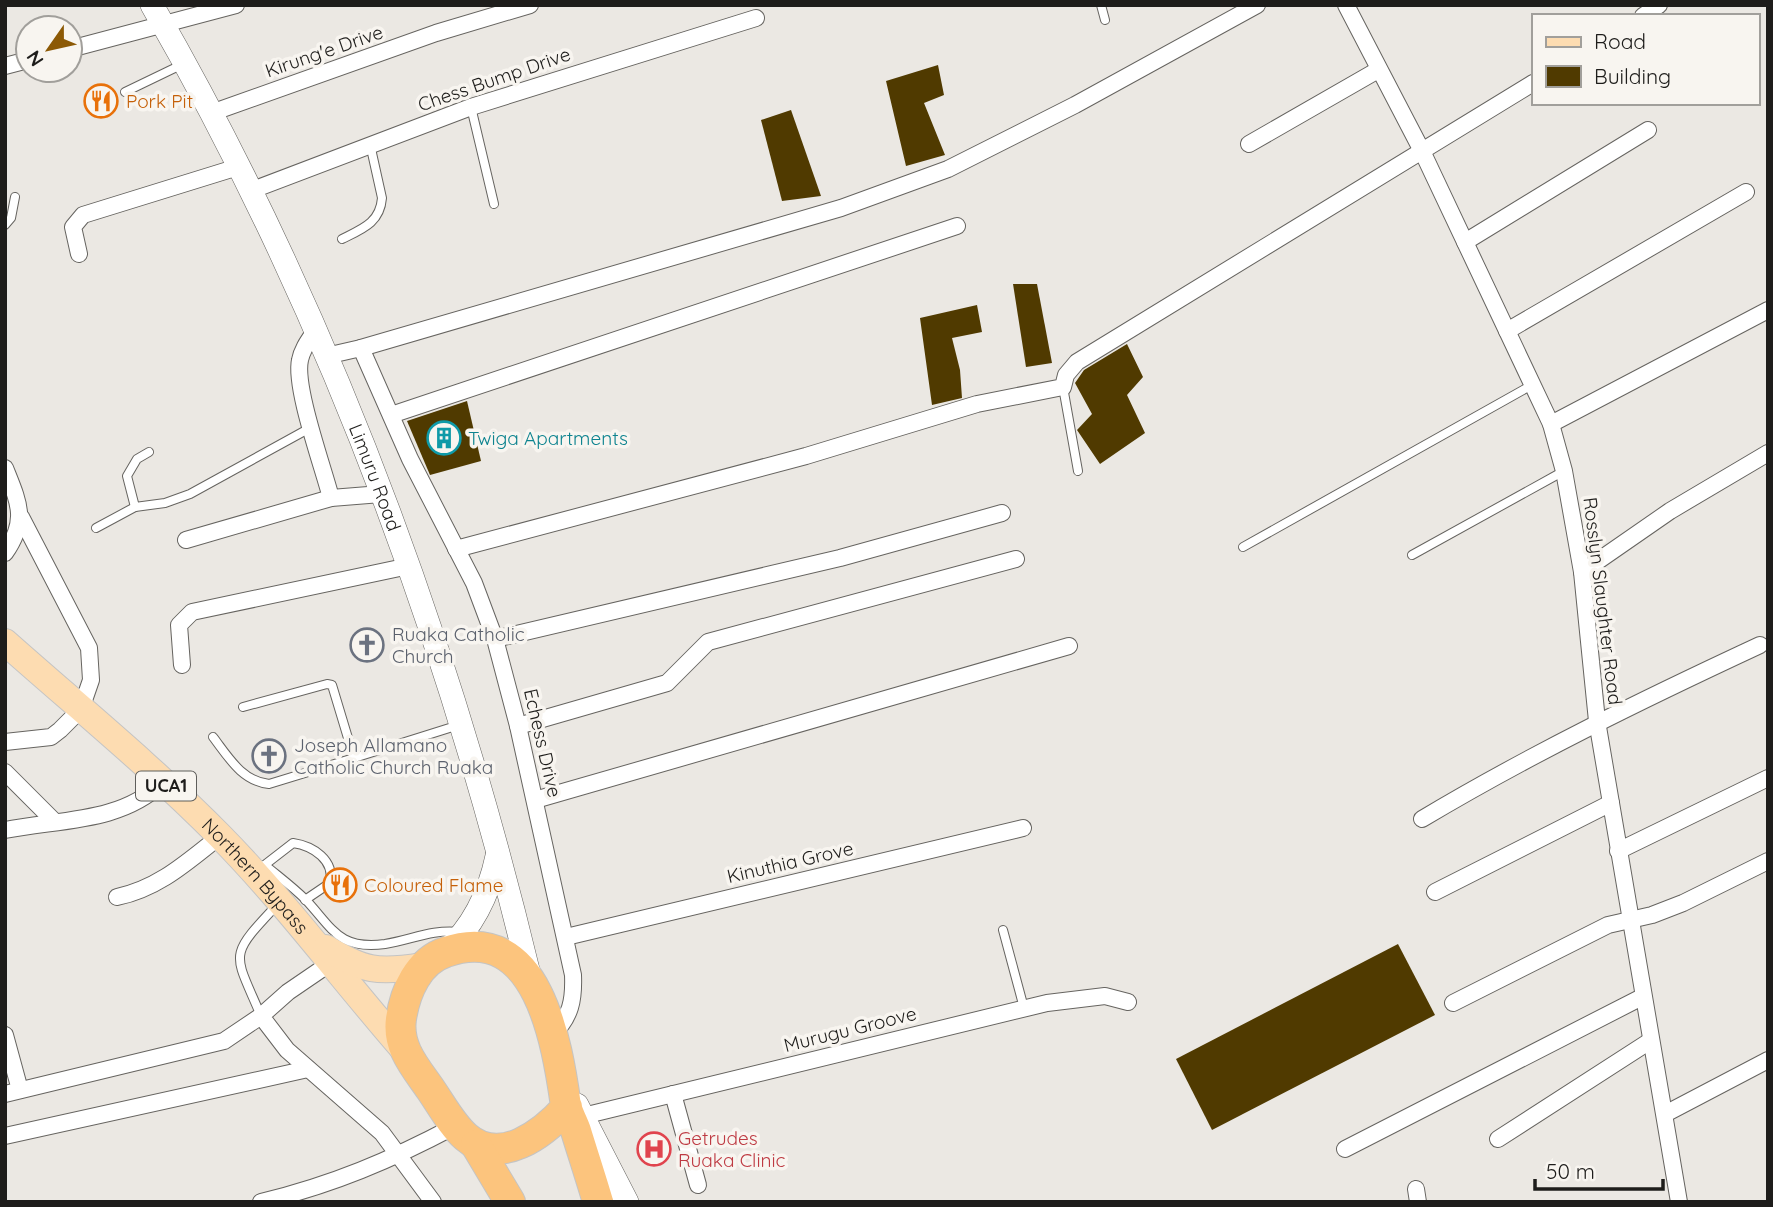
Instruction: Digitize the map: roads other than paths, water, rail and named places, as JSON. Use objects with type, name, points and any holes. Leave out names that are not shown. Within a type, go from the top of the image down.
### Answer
[{"type":"highway","name":"Northern Bypass","points":[[444,950],[474,946],[494,950],[512,960],[530,978],[552,1035],[571,1103]]},
{"type":"highway","points":[[404,1050],[401,1019],[409,992],[444,950]]},
{"type":"highway","name":"Northern Bypass","points":[[404,1050],[466,1135],[510,1202]]},
{"type":"highway","points":[[466,1135],[505,1148],[522,1143],[542,1132],[571,1103],[598,1202]]},
{"type":"main road","name":"Limuru Road","points":[[158,14],[250,191],[315,331],[409,566],[462,724],[497,855],[506,879],[530,978]]},
{"type":"main road","name":"Northern Bypass","points":[[5,642],[277,886],[404,1050]]},
{"type":"main road","points":[[444,950],[491,886],[497,855]]},
{"type":"main road","name":"Northern Bypass","points":[[317,938],[353,965],[369,970],[382,971],[444,950]]},
{"type":"main road","points":[[571,1103],[627,1202]]},
{"type":"street","points":[[84,43],[158,14],[236,5]]},
{"type":"street","name":"Kirung'e Drive","points":[[211,113],[436,33],[530,5]]},
{"type":"street","points":[[326,356],[841,208],[948,169],[1075,105],[1257,5]]},
{"type":"street","name":"Rosslyn Slaughter Road","points":[[1346,5],[1422,151],[1551,424],[1564,471],[1582,572],[1597,721],[1679,1202]]},
{"type":"street","name":"Chess Bump Drive","points":[[250,191],[471,107],[756,18]]},
{"type":"street","points":[[1249,144],[1378,69]]},
{"type":"street","points":[[456,549],[806,456],[977,404],[1063,387],[1066,375],[1077,362],[1532,84]]},
{"type":"street","points":[[1465,242],[1648,130]]},
{"type":"street","points":[[79,254],[73,227],[75,220],[83,215],[238,167]]},
{"type":"street","points":[[1507,331],[1746,192]]},
{"type":"street","points":[[391,415],[957,226]]},
{"type":"street","points":[[1551,424],[1768,310]]},
{"type":"street","points":[[315,331],[300,358],[300,392],[331,498]]},
{"type":"street","name":"Echess Drive","points":[[361,348],[410,459],[456,549],[495,639],[518,726],[566,937],[574,995],[570,1012],[552,1035]]},
{"type":"street","points":[[1582,572],[1670,511],[1768,453]]},
{"type":"street","points":[[5,468],[21,517],[89,648],[91,680],[81,709],[51,737],[5,742]]},
{"type":"street","points":[[186,540],[331,498],[381,494]]},
{"type":"street","points":[[495,639],[840,558],[1002,513]]},
{"type":"street","points":[[5,554],[16,538],[21,517]]},
{"type":"street","points":[[518,726],[667,683],[708,642],[1016,558]]},
{"type":"street","points":[[182,665],[179,625],[192,612],[409,566]]},
{"type":"street","points":[[1422,819],[1519,761],[1597,721],[1760,645]]},
{"type":"street","points":[[535,800],[1069,646]]},
{"type":"street","points":[[5,772],[54,821]]},
{"type":"street","points":[[1618,851],[1768,778]]},
{"type":"street","points":[[5,830],[54,821],[105,816],[144,799],[162,782]]},
{"type":"street","points":[[1435,892],[1611,803]]},
{"type":"street","name":"Kinuthia Grove","points":[[566,937],[1023,828]]},
{"type":"street","points":[[117,897],[147,888],[172,874],[220,836]]},
{"type":"street","points":[[1452,1003],[1608,925],[1683,903],[1768,861]]},
{"type":"street","points":[[5,1035],[13,1092],[224,1041],[261,1016],[288,992],[317,938]]},
{"type":"street","name":"Murugu Groove","points":[[571,1103],[673,1094],[1024,1008],[1096,996],[1128,1002]]},
{"type":"street","points":[[1345,1149],[1642,997]]},
{"type":"street","points":[[261,1016],[287,1050],[359,1111],[401,1155],[433,1202]]},
{"type":"street","points":[[1498,1139],[1650,1041]]},
{"type":"street","points":[[1665,1114],[1768,1060]]},
{"type":"street","points":[[5,1136],[308,1069]]},
{"type":"street","points":[[673,1094],[698,1185]]},
{"type":"street","points":[[261,1202],[318,1189],[401,1155],[466,1135]]},
{"type":"lane","points":[[1101,5],[1105,20]]},
{"type":"lane","points":[[125,92],[184,63]]},
{"type":"lane","points":[[471,107],[494,204]]},
{"type":"lane","points":[[342,239],[371,224],[382,208],[370,144]]},
{"type":"lane","points":[[5,225],[11,218],[15,197]]},
{"type":"lane","points":[[1243,547],[1532,385]]},
{"type":"lane","points":[[1063,387],[1078,471]]},
{"type":"lane","points":[[96,528],[135,507],[165,503],[190,494],[312,426]]},
{"type":"lane","points":[[135,507],[127,476],[137,458],[149,452]]},
{"type":"lane","points":[[1412,555],[1564,471]]},
{"type":"lane","points":[[243,707],[327,684],[332,685],[354,758]]},
{"type":"lane","points":[[213,737],[243,775],[255,783],[269,785],[462,724]]},
{"type":"lane","points":[[261,1016],[239,964],[242,942],[277,886],[293,843],[320,853],[330,867],[330,883],[277,886]]},
{"type":"lane","points":[[317,938],[339,938],[368,946],[442,930],[444,950]]},
{"type":"lane","points":[[1003,930],[1024,1008]]},
{"type":"place","name":"Pork Pit","points":[[101,101]]},
{"type":"place","name":"Twiga Apartments","points":[[444,438]]},
{"type":"place","name":"Ruaka Catholic Church","points":[[367,645]]},
{"type":"place","name":"Joseph Allamano Catholic Church Ruaka","points":[[269,756]]},
{"type":"place","name":"Coloured Flame","points":[[340,885]]},
{"type":"place","name":"Getrudes Ruaka Clinic","points":[[654,1149]]}]
